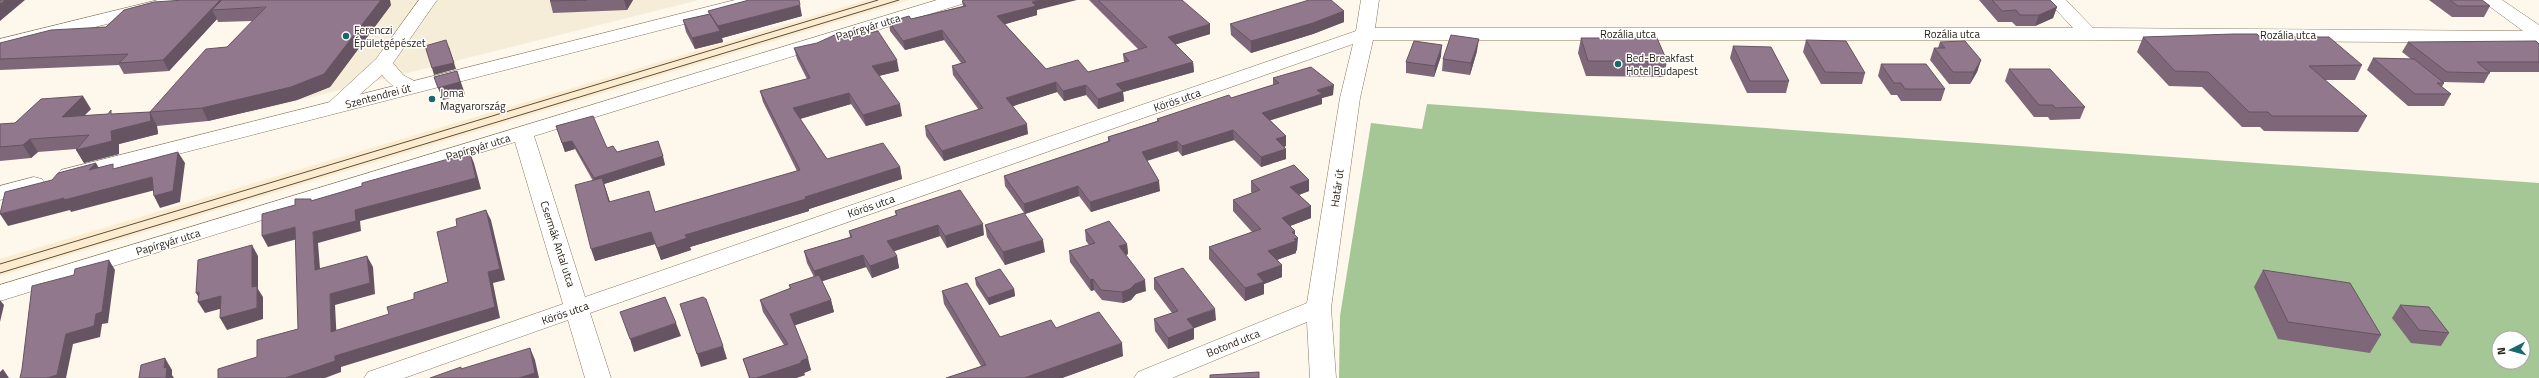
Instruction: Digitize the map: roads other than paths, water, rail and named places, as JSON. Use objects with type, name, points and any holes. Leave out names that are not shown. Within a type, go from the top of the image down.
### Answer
[{"type":"street","points":[[0,44],[180,0]]},
{"type":"street","points":[[334,107],[356,90],[383,63],[428,0]]},
{"type":"street","name":"Szentendrei út","points":[[0,193],[756,0]]},
{"type":"street","name":"Papírgyár utca","points":[[0,293],[523,134],[956,0]]},
{"type":"street","name":"Határ út","points":[[1323,378],[1319,308],[1350,98],[1365,34],[1370,0]]},
{"type":"street","points":[[2056,0],[2088,34]]},
{"type":"street","points":[[2490,0],[2539,35]]},
{"type":"street","name":"Rozália utca","points":[[1365,34],[2539,35]]},
{"type":"street","name":"Körös utca","points":[[377,378],[1365,34]]},
{"type":"street","points":[[383,63],[396,79],[411,87]]},
{"type":"street","name":"Csermák Antal utca","points":[[523,134],[598,378]]},
{"type":"street","name":"Botond utca","points":[[1147,378],[1319,308]]},
{"type":"tram line","points":[[0,264],[878,0]]},
{"type":"tram line","points":[[0,273],[899,0]]},
{"type":"place","name":"Ferenczi Épületgépészet","points":[[346,36]]},
{"type":"place","name":"Bed-Breakfast Hotel Budapest","points":[[1618,64]]},
{"type":"place","name":"Joma Magyarország","points":[[432,99]]}]
